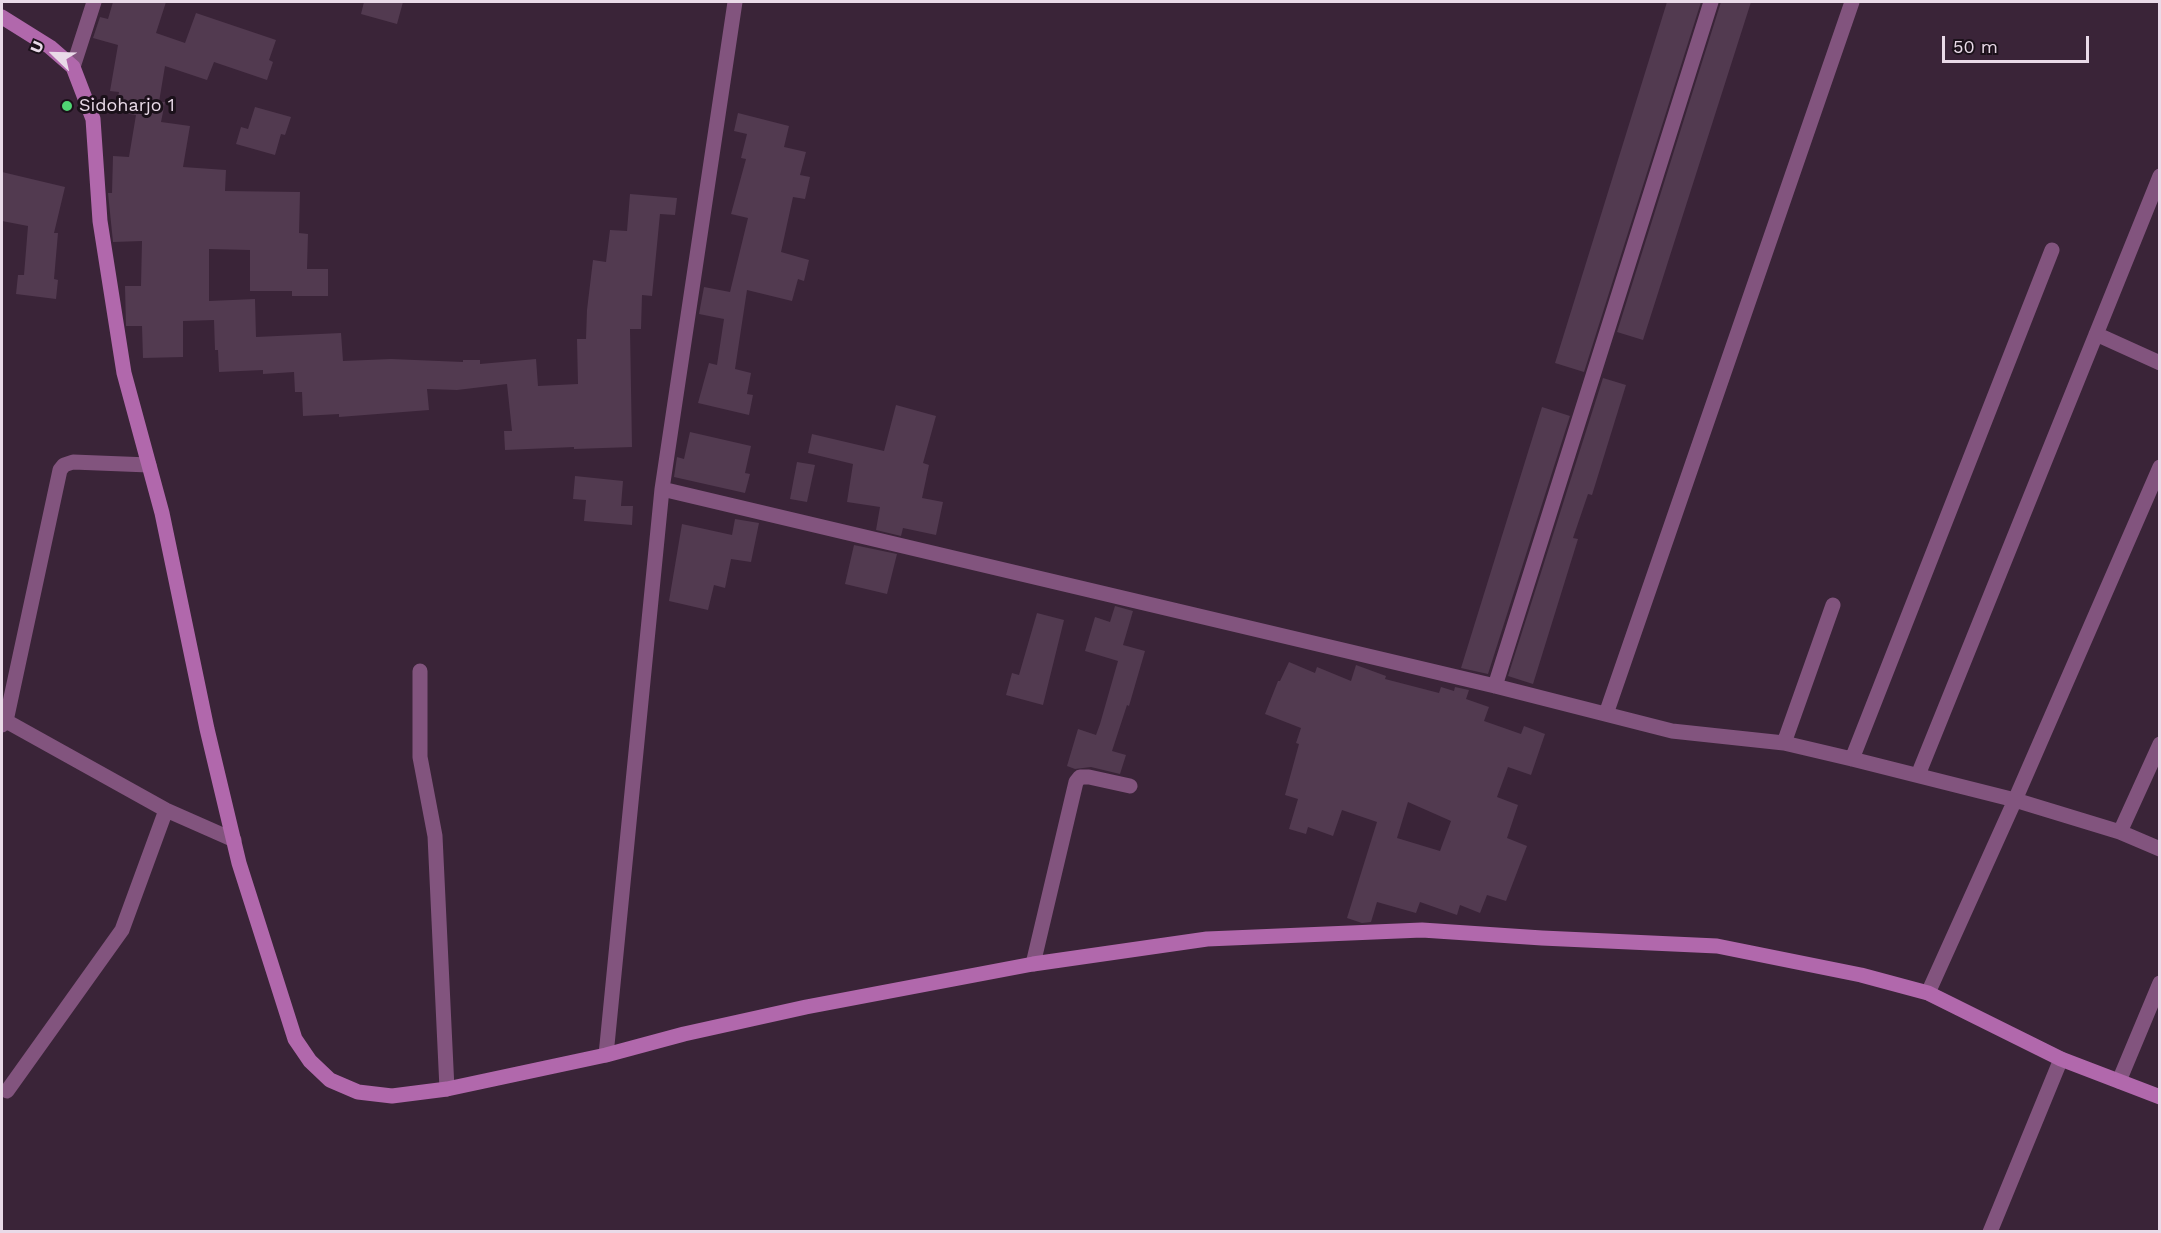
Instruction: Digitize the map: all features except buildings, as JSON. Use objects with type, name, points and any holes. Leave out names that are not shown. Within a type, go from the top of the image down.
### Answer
[{"type":"main road","points":[[2,17],[50,47],[73,67],[93,119],[100,221],[124,373],[162,513],[207,729],[239,863],[295,1039],[310,1061],[330,1080],[358,1092],[392,1096],[447,1089],[606,1055],[684,1034],[806,1007],[1033,964],[1207,939],[1422,930],[1717,946],[1861,975],[1928,993],[2061,1059],[2160,1097]]},
{"type":"street","points":[[73,67],[94,2]]},
{"type":"street","points":[[606,1055],[662,489],[735,2]]},
{"type":"street","points":[[1495,686],[1711,2]]},
{"type":"street","points":[[1606,714],[1852,2]]},
{"type":"street","points":[[1918,775],[2160,176]]},
{"type":"street","points":[[1852,759],[2052,250]]},
{"type":"street","points":[[2096,334],[2160,363]]},
{"type":"street","points":[[149,465],[73,462],[64,465],[60,470],[4,723],[166,810],[234,840]]},
{"type":"street","points":[[1928,993],[2160,467]]},
{"type":"street","points":[[662,489],[1495,686],[1672,731],[1784,743],[1852,759],[2015,800],[2120,832],[2160,849]]},
{"type":"street","points":[[1784,743],[1833,605]]},
{"type":"street","points":[[420,671],[420,757],[435,836],[447,1089]]},
{"type":"street","points":[[2120,832],[2160,744]]},
{"type":"street","points":[[1033,964],[1076,782],[1080,777],[1089,777],[1130,786]]},
{"type":"street","points":[[7,1091],[122,930],[166,810]]},
{"type":"street","points":[[2119,1081],[2160,983]]},
{"type":"street","points":[[1990,1232],[2061,1059]]},
{"type":"place","name":"Sidoharjo 1","points":[[67,106]]}]
